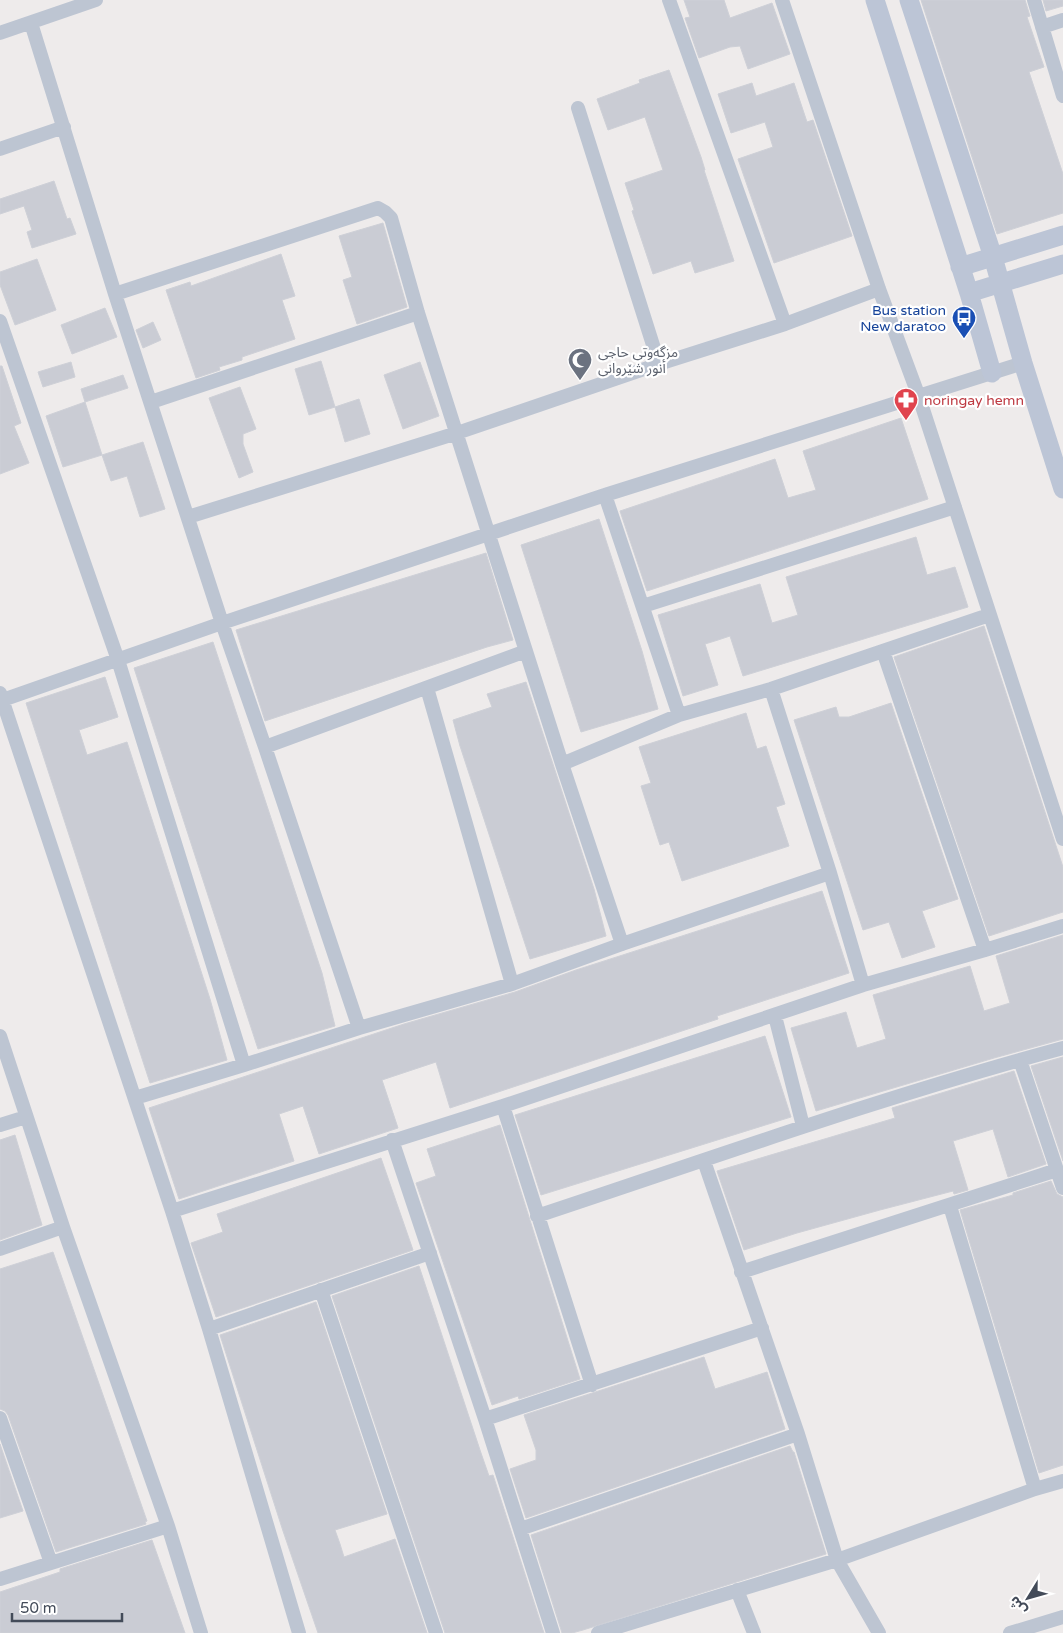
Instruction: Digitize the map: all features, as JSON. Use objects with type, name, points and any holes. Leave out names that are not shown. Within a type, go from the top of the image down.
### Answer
[{"type":"street","points":[[0,33],[96,0]]},
{"type":"street","points":[[669,0],[785,324]]},
{"type":"street","points":[[782,0],[879,289],[919,397],[1063,839]]},
{"type":"street","points":[[875,0],[969,294],[992,373]]},
{"type":"street","points":[[910,0],[993,257],[1023,363],[1063,489]]},
{"type":"street","points":[[1034,0],[1063,96]]},
{"type":"street","points":[[1042,27],[1063,20]]},
{"type":"street","points":[[31,23],[115,294],[222,623],[359,1028]]},
{"type":"street","points":[[578,108],[659,364]]},
{"type":"street","points":[[0,149],[64,127]]},
{"type":"street","points":[[115,294],[378,208],[386,212],[391,218],[418,313],[562,764],[622,944]]},
{"type":"street","points":[[960,267],[1063,235]]},
{"type":"street","points":[[969,294],[1063,264]]},
{"type":"street","points":[[188,518],[457,433],[659,364],[785,324],[879,289]]},
{"type":"street","points":[[151,402],[418,313]]},
{"type":"street","points":[[0,320],[118,660],[244,1065]]},
{"type":"street","points":[[299,1633],[172,1211],[1,698],[605,495],[1023,363]]},
{"type":"street","points":[[605,495],[679,715]]},
{"type":"street","points":[[643,606],[955,507]]},
{"type":"street","points":[[562,764],[679,715],[771,688],[989,614]]},
{"type":"street","points":[[265,747],[526,651]]},
{"type":"street","points":[[883,651],[985,950]]},
{"type":"street","points":[[427,688],[512,984]]},
{"type":"street","points":[[771,688],[830,873],[863,985]]},
{"type":"street","points":[[135,1098],[359,1028],[512,984],[622,944],[830,873]]},
{"type":"street","points":[[172,1211],[503,1106],[863,985],[1063,926]]},
{"type":"street","points":[[775,1016],[803,1126]]},
{"type":"street","points":[[0,1036],[63,1227],[168,1526],[201,1633]]},
{"type":"street","points":[[537,1216],[803,1126],[1063,1048]]},
{"type":"street","points":[[1020,1060],[1063,1188]]},
{"type":"street","points":[[503,1106],[592,1385]]},
{"type":"street","points":[[0,1125],[26,1117]]},
{"type":"street","points":[[392,1140],[554,1633]]},
{"type":"street","points":[[704,1161],[798,1434],[836,1560],[879,1633]]},
{"type":"street","points":[[741,1272],[1058,1170]]},
{"type":"street","points":[[950,1206],[1035,1489]]},
{"type":"street","points":[[0,1249],[63,1227]]},
{"type":"street","points":[[209,1330],[430,1253]]},
{"type":"street","points":[[322,1290],[436,1633]]},
{"type":"street","points":[[485,1419],[762,1328]]},
{"type":"street","points":[[0,1418],[51,1563]]},
{"type":"street","points":[[520,1529],[798,1434]]},
{"type":"street","points":[[598,1633],[836,1560],[1035,1489],[1063,1481]]},
{"type":"street","points":[[0,1579],[168,1526]]},
{"type":"street","points":[[737,1590],[754,1633]]},
{"type":"street","points":[[1010,1633],[1063,1617]]},
{"type":"building","points":[[684,0],[724,0],[730,18],[772,3],[790,54],[748,69],[740,46],[730,47],[699,58],[685,18],[690,17]]},
{"type":"building","points":[[921,0],[1025,0],[1030,16],[1027,17],[1044,67],[1029,72],[1063,174],[1063,213],[997,234]]},
{"type":"building","points":[[1043,0],[1063,0],[1063,6],[1046,11]]},
{"type":"building","points":[[669,70],[701,157],[734,261],[695,273],[691,261],[653,274],[632,211],[634,210],[625,183],[663,170],[645,117],[608,130],[597,99],[640,83],[639,80]]},
{"type":"building","points":[[752,83],[756,96],[794,83],[807,122],[813,120],[852,236],[774,263],[738,159],[773,147],[765,122],[731,133],[718,94]]},
{"type":"building","points":[[54,181],[67,219],[70,218],[76,234],[32,248],[27,232],[32,230],[24,206],[0,214],[0,199]]},
{"type":"building","points":[[383,223],[407,307],[357,324],[343,280],[352,277],[339,236]]},
{"type":"building","points":[[281,254],[295,296],[282,300],[295,339],[242,357],[242,360],[219,367],[220,370],[196,378],[166,290],[190,282],[191,286]]},
{"type":"building","points":[[37,259],[56,310],[15,325],[0,285],[0,272]]},
{"type":"building","points":[[105,308],[117,337],[72,354],[61,325]]},
{"type":"building","points":[[153,322],[161,340],[143,348],[136,330]]},
{"type":"building","points":[[321,361],[335,407],[309,415],[295,369]]},
{"type":"building","points":[[71,362],[75,377],[43,387],[38,372]]},
{"type":"building","points":[[420,362],[439,416],[403,429],[384,375]]},
{"type":"building","points":[[0,366],[2,366],[21,423],[14,426],[29,463],[0,474]]},
{"type":"building","points":[[123,375],[128,388],[85,402],[81,389]]},
{"type":"building","points":[[240,387],[256,429],[243,434],[243,444],[253,472],[239,478],[209,398]]},
{"type":"building","points":[[359,399],[370,434],[345,442],[335,407]]},
{"type":"building","points":[[85,402],[102,455],[63,467],[46,416]]},
{"type":"building","points":[[901,418],[928,499],[647,591],[620,511],[775,459],[788,498],[816,490],[803,451]]},
{"type":"building","points":[[143,442],[165,509],[140,517],[127,476],[111,481],[102,455]]},
{"type":"building","points":[[599,519],[642,651],[658,709],[581,732],[521,545]]},
{"type":"building","points":[[916,537],[927,575],[955,567],[968,607],[743,676],[730,636],[705,644],[718,685],[683,696],[658,615],[760,584],[772,623],[798,615],[786,577]]},
{"type":"building","points":[[486,553],[513,640],[265,721],[236,630]]},
{"type":"building","points":[[984,626],[1063,867],[1063,912],[989,936],[894,657]]},
{"type":"building","points":[[213,642],[322,973],[335,1026],[258,1049],[134,668]]},
{"type":"building","points":[[105,677],[118,717],[79,730],[87,755],[127,742],[210,999],[227,1060],[150,1083],[26,703]]},
{"type":"building","points":[[526,682],[594,889],[606,936],[530,959],[453,720],[492,707],[487,694]]},
{"type":"building","points":[[891,703],[958,899],[922,911],[935,947],[902,958],[889,922],[863,930],[794,720],[836,707],[839,717],[849,717]]},
{"type":"building","points":[[746,713],[757,749],[766,746],[785,804],[776,807],[789,846],[682,881],[669,842],[660,845],[641,786],[651,783],[639,747]]},
{"type":"building","points":[[822,891],[849,973],[717,1016],[718,1019],[450,1108],[436,1062],[382,1080],[398,1128],[319,1154],[303,1106],[279,1114],[294,1161],[179,1199],[149,1108],[404,1024],[515,992],[576,970]]},
{"type":"building","points":[[1063,935],[1063,1039],[816,1111],[791,1028],[846,1012],[857,1048],[886,1039],[873,995],[970,966],[984,1011],[1010,1003],[996,956]]},
{"type":"building","points":[[765,1036],[791,1117],[541,1195],[515,1115]]},
{"type":"building","points":[[1063,1057],[1063,1161],[1031,1066]]},
{"type":"building","points":[[1014,1071],[1046,1164],[1008,1177],[993,1129],[953,1141],[968,1190],[954,1194],[953,1191],[880,1210],[744,1250],[717,1171],[895,1118],[892,1108]]},
{"type":"building","points":[[500,1125],[580,1379],[519,1399],[518,1396],[492,1405],[416,1183],[436,1176],[427,1149]]},
{"type":"building","points":[[15,1135],[42,1225],[0,1240],[0,1140]]},
{"type":"building","points":[[381,1158],[413,1250],[216,1317],[191,1243],[223,1232],[217,1214]]},
{"type":"building","points":[[1051,1181],[1057,1194],[1063,1197],[1063,1465],[1039,1473],[960,1210],[1013,1195],[1013,1193]]},
{"type":"building","points":[[53,1252],[147,1521],[145,1522],[146,1524],[56,1552],[8,1415],[0,1409],[0,1269]]},
{"type":"building","points":[[419,1266],[489,1476],[493,1475],[544,1633],[445,1633],[332,1296]]},
{"type":"building","points":[[316,1302],[387,1514],[335,1530],[344,1557],[395,1539],[427,1633],[318,1633],[283,1531],[220,1335]]},
{"type":"building","points":[[704,1357],[715,1389],[767,1372],[785,1429],[526,1518],[510,1469],[536,1460],[536,1450],[524,1415]]},
{"type":"building","points":[[0,1444],[23,1511],[0,1518]]},
{"type":"building","points":[[790,1446],[794,1452],[826,1554],[583,1630],[562,1633],[531,1535]]},
{"type":"building","points":[[152,1540],[185,1633],[0,1633],[0,1592],[60,1572],[60,1569]]},
{"type":"place","name":"Bus station New daratoo","points":[[964,339]]},
{"type":"place","name":"مزگەوتی حاجی أنور شێروانی","points":[[580,381]]},
{"type":"place","name":"noringay hemn","points":[[906,421]]}]
